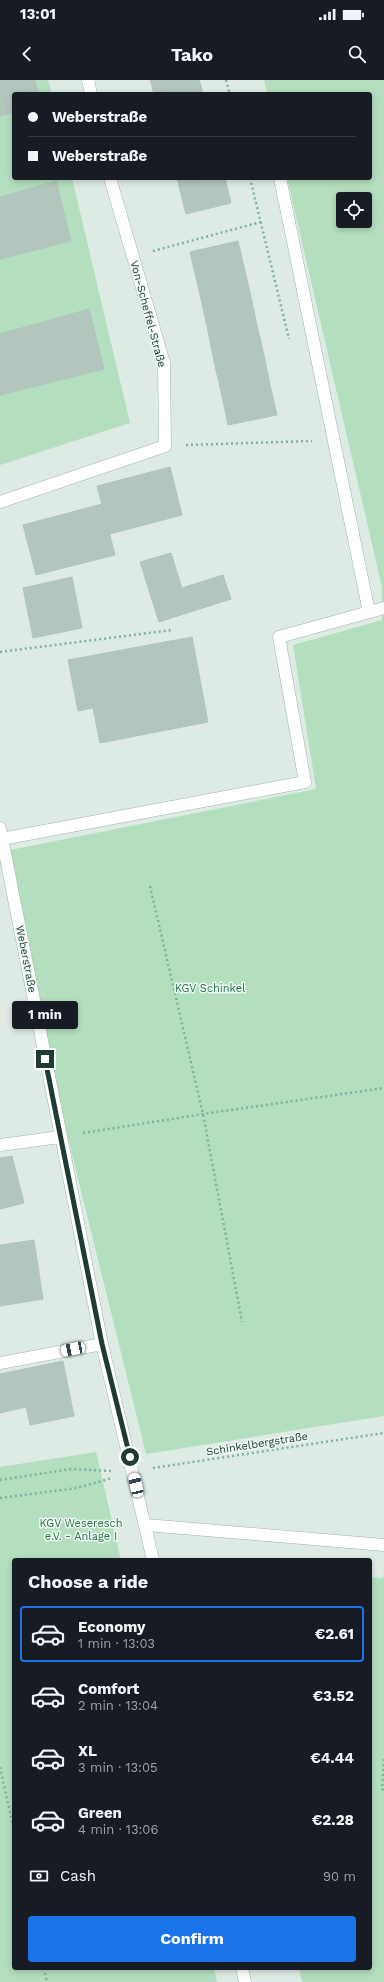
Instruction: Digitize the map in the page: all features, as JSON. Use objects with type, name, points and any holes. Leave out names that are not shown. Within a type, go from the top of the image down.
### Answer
[{"type":"street","points":[[88,80],[91,92]]},
{"type":"street","name":"Von-Scheffel-Straße","points":[[111,180],[164,363],[165,446]]},
{"type":"street","points":[[280,180],[369,612]]},
{"type":"street","points":[[0,502],[165,446]]},
{"type":"street","points":[[1,834],[305,782],[279,637],[332,624],[384,608]]},
{"type":"street","name":"Weberstraße","points":[[1,834],[102,1344],[134,1472],[153,1558]]},
{"type":"street","points":[[0,1145],[60,1137]]},
{"type":"street","points":[[0,1363],[102,1344]]},
{"type":"street","points":[[146,1525],[384,1545]]},
{"type":"street","points":[[242,1970],[245,1982]]},
{"type":"path","points":[[226,80],[229,92]]},
{"type":"path","points":[[250,180],[290,342]]},
{"type":"path","points":[[133,256],[261,222]]},
{"type":"path","points":[[165,446],[313,441],[311,433]]},
{"type":"path","points":[[0,652],[172,630]]},
{"type":"path","points":[[150,886],[204,1114],[242,1322]]},
{"type":"path","points":[[60,1137],[204,1114],[384,1088]]},
{"type":"path","name":"Schinkelbergstraße","points":[[0,1498],[77,1488],[134,1472],[384,1433]]},
{"type":"path","name":"Schinkelbergstraße","points":[[0,1480],[71,1469],[134,1472]]},
{"type":"path","points":[[384,1759],[382,1789],[384,1790]]},
{"type":"path","points":[[0,1766],[12,1822]]},
{"type":"path","points":[[44,1970],[47,1982]]},
{"type":"green space","points":[[0,80],[48,80],[51,92],[12,92],[12,180],[72,180],[130,423],[0,465]]},
{"type":"green space","name":"KGV Schinkel","points":[[264,80],[384,80],[384,1416],[146,1454],[0,863],[0,852],[316,789],[293,645],[382,620],[382,587],[287,180],[372,180],[372,92],[267,92]]},
{"type":"green space","name":"KGV Weseresch e.V. - Anlage I","points":[[96,1452],[121,1558],[12,1558],[12,1970],[214,1970],[217,1982],[0,1982],[0,1467]]},
{"type":"green space","points":[[384,1573],[384,1982],[302,1982],[299,1970],[372,1970],[372,1577],[383,1578]]},
{"type":"building","points":[[0,80],[35,80],[38,92],[12,92],[12,113],[0,116]]},
{"type":"building","points":[[150,80],[199,80],[200,83],[162,92],[153,92]]},
{"type":"building","points":[[200,83],[202,92],[166,92]]},
{"type":"building","points":[[178,180],[204,180],[179,186]]},
{"type":"building","points":[[204,180],[225,180],[231,203],[186,214],[179,186]]},
{"type":"building","points":[[56,181],[71,241],[0,259],[0,197]]},
{"type":"building","points":[[238,241],[245,271],[197,282],[190,252]]},
{"type":"building","points":[[245,271],[251,297],[203,308],[197,282]]},
{"type":"building","points":[[251,297],[257,325],[209,336],[203,308]]},
{"type":"building","points":[[89,309],[104,369],[0,395],[0,334]]},
{"type":"building","points":[[257,325],[264,355],[215,366],[209,336]]},
{"type":"building","points":[[264,355],[270,385],[222,396],[215,366]]},
{"type":"building","points":[[270,385],[277,415],[228,425],[222,396]]},
{"type":"building","points":[[170,467],[182,515],[110,534],[97,486]]},
{"type":"building","points":[[102,504],[115,555],[36,575],[23,525]]},
{"type":"building","points":[[171,553],[182,588],[223,575],[231,599],[159,622],[140,562]]},
{"type":"building","points":[[72,577],[82,628],[33,638],[23,588]]},
{"type":"building","points":[[192,637],[208,722],[100,743],[93,708],[78,711],[68,660]]},
{"type":"building","points":[[12,1156],[24,1203],[0,1209],[0,1158]]},
{"type":"building","points":[[34,1240],[43,1299],[0,1306],[0,1245]]},
{"type":"building","points":[[63,1361],[74,1416],[30,1425],[26,1407],[0,1413],[0,1374]]},
{"type":"route","points":[[45,1059],[102,1344],[130,1457]]}]
